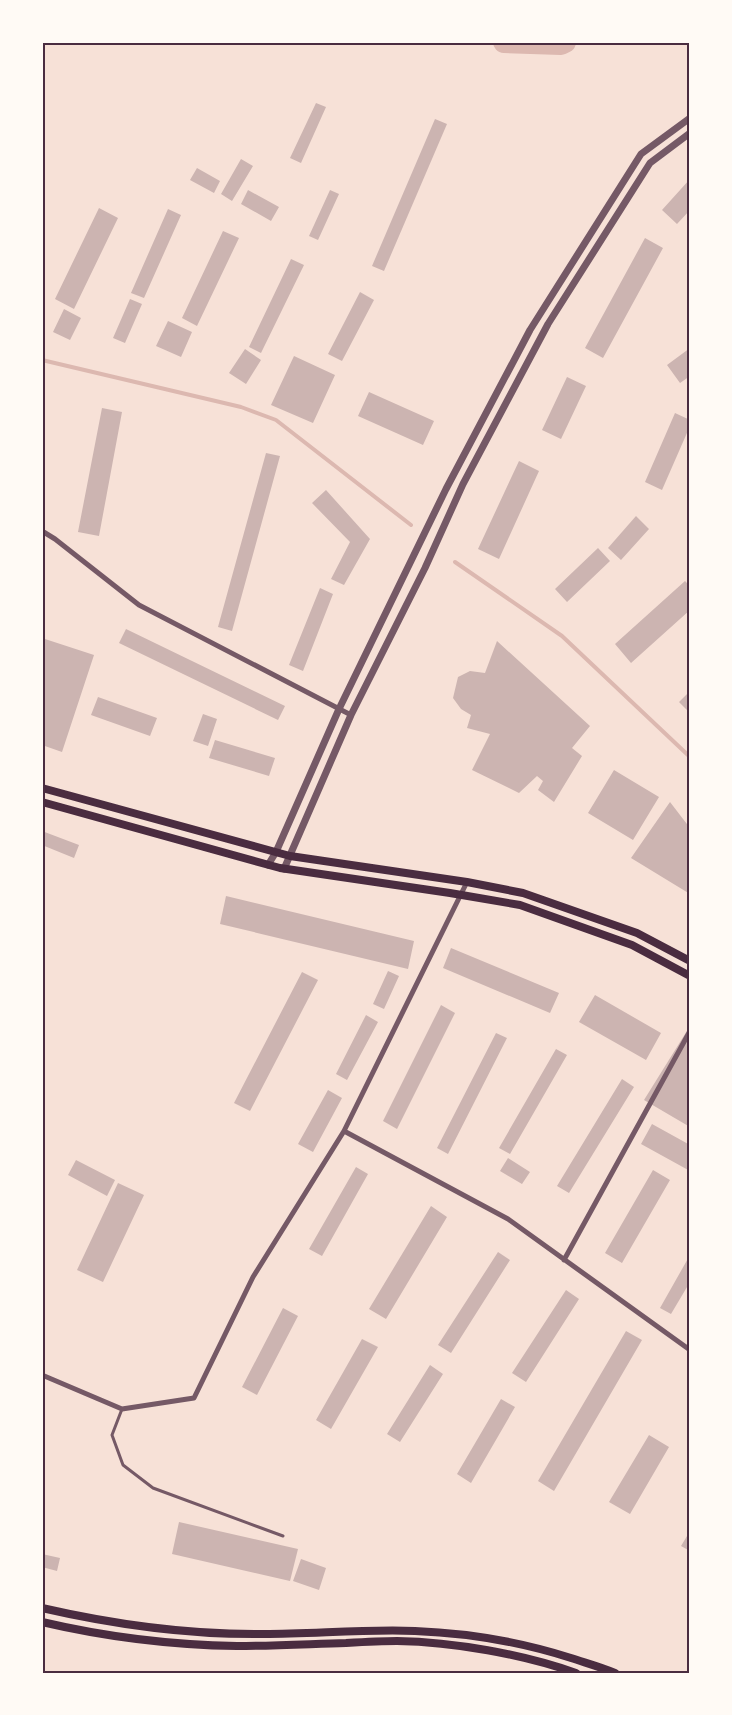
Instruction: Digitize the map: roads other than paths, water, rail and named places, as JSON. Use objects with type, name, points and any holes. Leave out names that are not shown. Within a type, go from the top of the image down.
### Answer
[{"type":"main road","points":[[42,788],[290,856],[467,882],[523,893],[637,933],[690,961]]},
{"type":"main road","points":[[42,802],[268,865],[520,905],[632,945],[690,976]]},
{"type":"main road","points":[[42,1608],[89,1619],[150,1629],[212,1634],[264,1635],[414,1630],[474,1636],[534,1647],[615,1673]]},
{"type":"main road","points":[[42,1622],[119,1637],[180,1643],[236,1646],[396,1641],[454,1645],[556,1666],[576,1673]]},
{"type":"street","points":[[268,865],[276,852],[339,709],[432,517],[530,330],[641,154],[690,118]]},
{"type":"street","points":[[284,868],[351,715],[463,484],[548,324],[650,163],[690,133]]},
{"type":"street","points":[[42,531],[139,605],[351,715]]},
{"type":"street","points":[[42,1375],[122,1409],[194,1398],[253,1277],[344,1131],[467,882]]},
{"type":"street","points":[[564,1260],[690,1031]]},
{"type":"street","points":[[344,1131],[508,1219],[690,1350]]},
{"type":"lane","points":[[122,1409],[112,1435],[123,1465],[153,1488],[283,1536]]},
{"type":"waterway","points":[[504,42],[561,44],[565,42]]},
{"type":"waterway","points":[[42,360],[241,407],[276,420],[411,525]]},
{"type":"waterway","points":[[455,562],[562,636],[690,757]]}]
